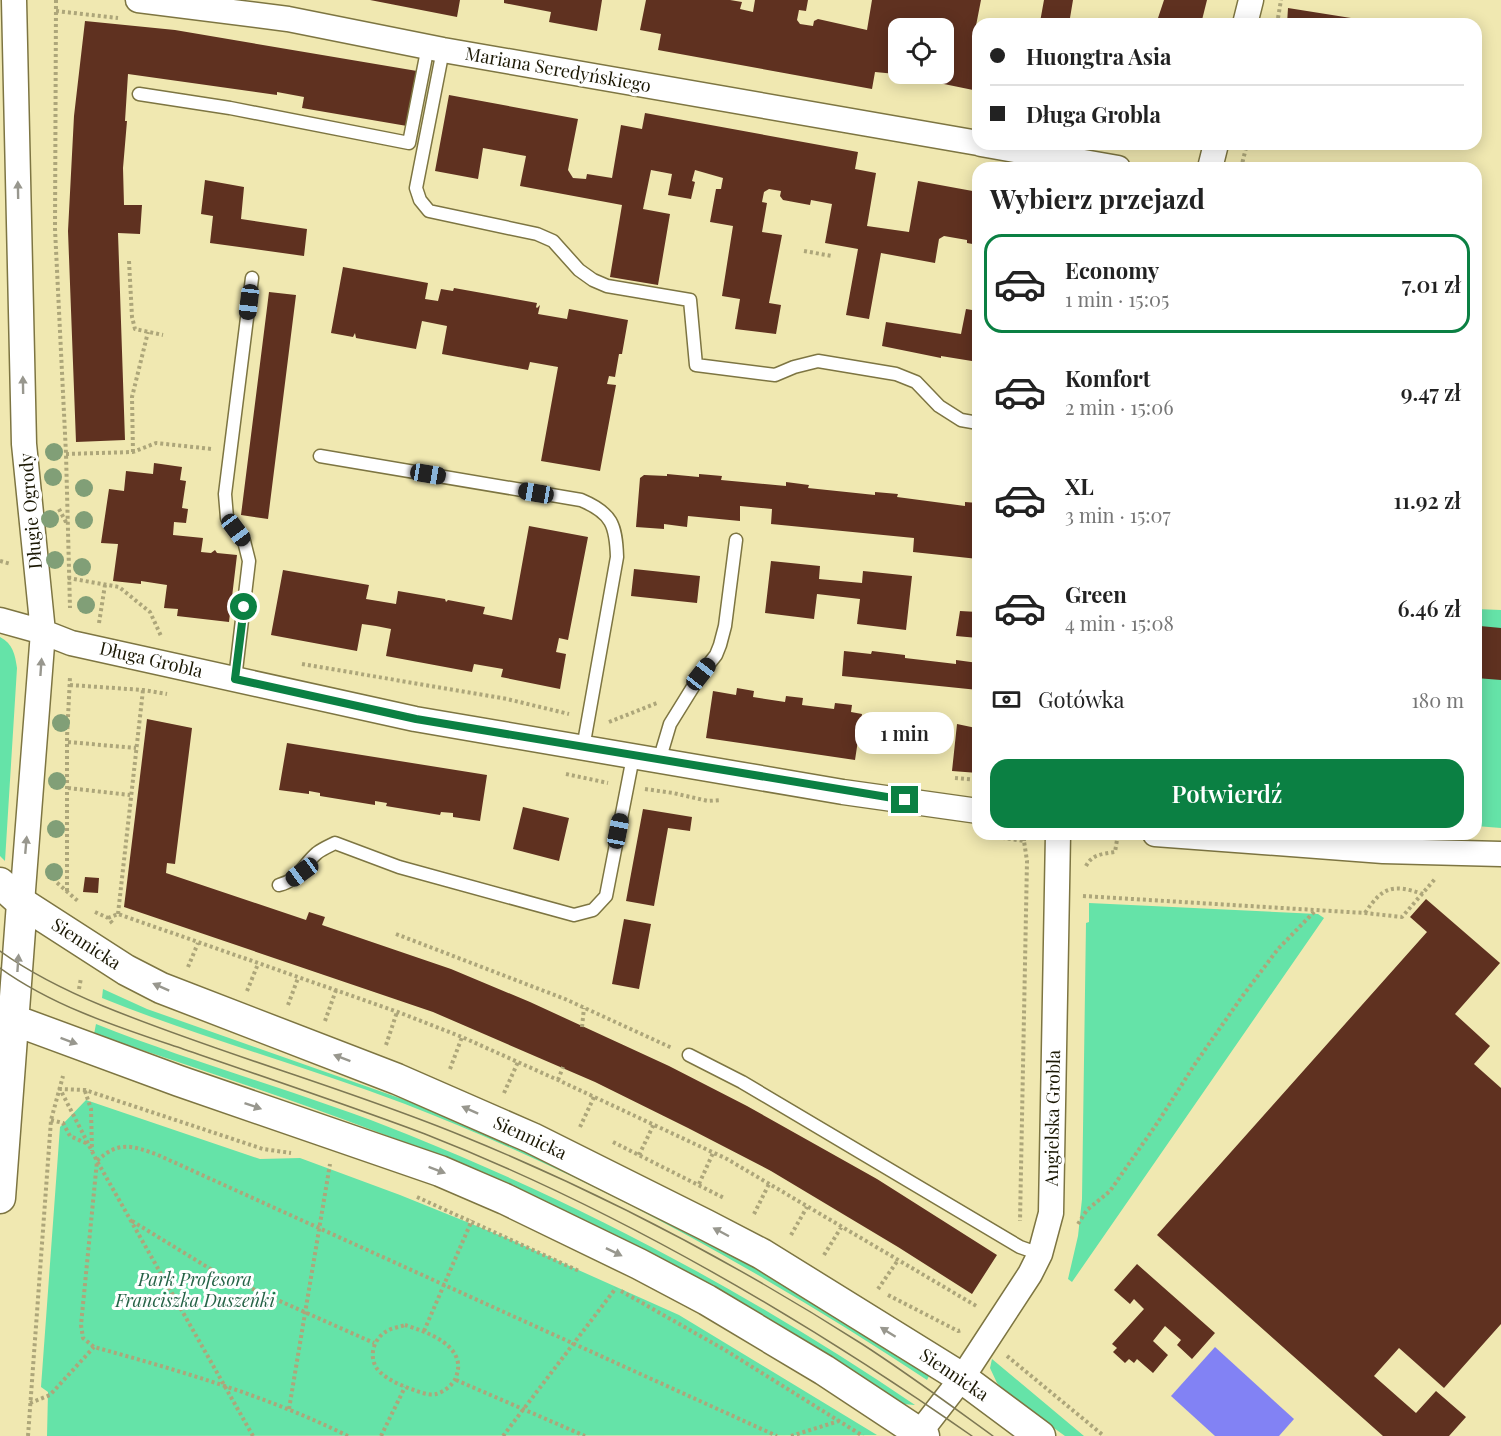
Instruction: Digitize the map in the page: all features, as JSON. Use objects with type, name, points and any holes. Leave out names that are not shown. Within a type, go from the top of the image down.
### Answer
[{"type":"street","name":"Długie Ogrody","points":[[0,1198],[7,1018],[22,903],[43,632],[24,444],[14,0]]},
{"type":"street","name":"Mariana Seredyńskiego","points":[[138,0],[288,19],[435,48],[972,143]]},
{"type":"street","points":[[1246,18],[1251,0]]},
{"type":"street","name":"Mariana Seredyńskiego","points":[[1014,150],[1084,162]]},
{"type":"street","name":"Długa Grobla","points":[[0,620],[43,632],[71,643],[416,719],[843,792],[972,810]]},
{"type":"street","name":"Angielska Grobla","points":[[920,1435],[962,1378],[1030,1274],[1030,1251],[1051,1213],[1058,840]]},
{"type":"street","points":[[1235,840],[1383,851],[1501,854]]},
{"type":"street","name":"Siennicka","points":[[0,883],[22,903],[126,970],[161,988],[397,1079],[532,1138],[762,1254],[962,1378],[1040,1436]]},
{"type":"street","points":[[7,1018],[179,1081],[421,1163],[505,1199],[630,1259],[707,1300],[824,1370],[920,1435]]},
{"type":"lane","points":[[139,94],[231,108],[409,143],[435,48]]},
{"type":"lane","points":[[435,48],[416,188],[420,200],[429,211],[537,234],[553,241],[579,270],[607,286],[690,300],[696,365],[775,375],[818,361],[896,374],[916,382],[939,406],[961,420],[972,422]]},
{"type":"lane","points":[[235,679],[249,561],[244,541],[227,518],[225,494],[252,278]]},
{"type":"lane","points":[[320,456],[581,500],[605,513],[616,534],[617,557],[583,748]]},
{"type":"lane","points":[[659,761],[670,724],[701,674],[716,655],[720,645],[725,626],[736,540]]},
{"type":"lane","points":[[279,885],[287,883],[302,872],[317,854],[335,843],[399,867],[574,915],[593,910],[606,897],[633,757]]},
{"type":"lane","points":[[689,1055],[742,1082],[1030,1251]]},
{"type":"path","points":[[56,0],[55,229],[66,454],[70,618]]},
{"type":"path","points":[[1278,18],[1281,0]]},
{"type":"path","points":[[804,251],[832,256]]},
{"type":"path","points":[[129,261],[132,317],[135,329],[164,335]]},
{"type":"path","points":[[133,452],[132,397],[148,332]]},
{"type":"path","points":[[66,454],[133,452],[156,443],[231,451]]},
{"type":"path","points":[[68,578],[119,587],[150,612],[161,637]]},
{"type":"path","points":[[99,622],[105,585]]},
{"type":"path","points":[[89,621],[109,625]]},
{"type":"path","points":[[151,634],[172,639]]},
{"type":"path","points":[[297,663],[507,699],[588,718]]},
{"type":"path","points":[[67,891],[70,677]]},
{"type":"path","points":[[118,914],[143,690]]},
{"type":"path","points":[[610,727],[608,722],[664,699]]},
{"type":"path","points":[[68,742],[136,748]]},
{"type":"path","points":[[947,778],[972,780]]},
{"type":"path","points":[[68,788],[130,795]]},
{"type":"path","points":[[673,793],[708,801],[723,800]]},
{"type":"path","points":[[1017,840],[1024,841],[1027,861],[1030,1251]]},
{"type":"path","points":[[1085,868],[1089,861],[1099,854],[1115,852],[1117,840]]},
{"type":"path","points":[[1080,888],[1083,896],[1402,917],[1438,875]]},
{"type":"path","points":[[1365,913],[1376,897],[1395,887],[1423,894]]},
{"type":"path","points":[[1074,1230],[1087,1210],[1110,1191],[1241,998],[1278,949],[1315,910]]},
{"type":"path","points":[[108,918],[118,914],[336,990],[462,1037],[518,1062],[713,1153],[842,1226],[982,1310]]},
{"type":"path","points":[[396,934],[584,1008],[689,1055]]},
{"type":"path","points":[[188,967],[198,943]]},
{"type":"path","points":[[245,995],[258,964]]},
{"type":"path","points":[[79,989],[81,978]]},
{"type":"path","points":[[286,1011],[298,978]]},
{"type":"path","points":[[324,1024],[336,990]]},
{"type":"path","points":[[582,1027],[584,1008]]},
{"type":"path","points":[[386,1046],[398,1012]]},
{"type":"path","points":[[450,1069],[462,1037]]},
{"type":"path","points":[[504,1093],[518,1062]]},
{"type":"path","points":[[558,1080],[563,1068]]},
{"type":"path","points":[[28,1436],[51,1120],[63,1076]]},
{"type":"path","points":[[60,1089],[85,1090],[263,1149],[299,1154]]},
{"type":"path","points":[[60,1089],[97,1161],[253,1436]]},
{"type":"path","points":[[85,1090],[91,1109],[92,1152]]},
{"type":"path","points":[[580,1127],[594,1097]]},
{"type":"path","points":[[51,1120],[63,1123],[70,1136],[88,1144]]},
{"type":"path","points":[[639,1155],[654,1124]]},
{"type":"path","points":[[348,1436],[289,1409],[224,1385],[94,1347],[83,1338],[81,1325],[97,1161],[106,1152],[118,1147],[133,1146],[158,1155],[777,1436]]},
{"type":"path","points":[[699,1184],[713,1153]]},
{"type":"path","points":[[289,1409],[331,1163],[320,1160]]},
{"type":"path","points":[[754,1214],[769,1184]]},
{"type":"path","points":[[407,1193],[585,1274]]},
{"type":"path","points":[[791,1235],[807,1207]]},
{"type":"path","points":[[131,1221],[217,1273],[374,1343]]},
{"type":"path","points":[[424,1331],[471,1221]]},
{"type":"path","points":[[824,1255],[842,1226]]},
{"type":"path","points":[[878,1289],[898,1260]]},
{"type":"path","points":[[605,1283],[725,1350],[863,1436]]},
{"type":"path","points":[[503,1436],[616,1288]]},
{"type":"path","points":[[405,1325],[424,1331],[445,1343],[456,1354],[459,1368],[456,1380],[445,1390],[434,1395],[405,1387],[378,1371],[372,1355],[374,1343],[386,1331],[405,1325]]},
{"type":"path","points":[[985,1342],[1008,1357],[1104,1436]]},
{"type":"path","points":[[30,1403],[50,1395],[94,1347]]},
{"type":"path","points":[[456,1380],[585,1436]]},
{"type":"path","points":[[381,1436],[405,1387]]},
{"type":"path","points":[[791,1436],[840,1421]]},
{"type":"green space","points":[[1482,609],[1501,610],[1501,828],[1482,826]]},
{"type":"green space","points":[[0,637],[13,650],[17,668],[5,861],[0,856]]},
{"type":"green space","points":[[1089,903],[1318,914],[1324,918],[1072,1282],[1068,1279],[1078,1236],[1082,1199],[1086,923],[1089,922]]},
{"type":"green space","points":[[103,989],[147,1009],[408,1101],[538,1157],[744,1260],[829,1311],[929,1376],[927,1380],[738,1263],[608,1194],[541,1162],[405,1104],[102,998]]},
{"type":"green space","points":[[96,1024],[370,1120],[541,1192],[670,1256],[732,1291],[855,1365],[915,1405],[903,1404],[495,1179],[346,1120],[94,1034]]},
{"type":"green space","name":"Park Profesora Franciszka Duszeńki","points":[[86,1100],[260,1159],[300,1158],[509,1239],[679,1315],[877,1435],[47,1436],[48,1392],[41,1387],[60,1127]]},
{"type":"green space","points":[[992,1359],[1084,1436],[1065,1436],[1012,1398],[997,1383],[990,1368]]},
{"type":"shaded area","points":[[1215,1347],[1294,1419],[1279,1436],[1215,1436],[1171,1396]]},
{"type":"building","points":[[370,0],[460,0],[457,17]]},
{"type":"building","points":[[504,0],[602,0],[597,31],[549,22],[551,12],[504,3]]},
{"type":"building","points":[[646,0],[730,0],[742,2],[740,9],[753,12],[755,0],[808,0],[806,11],[799,10],[797,20],[800,24],[813,26],[814,21],[818,19],[867,30],[872,0],[981,0],[978,18],[972,18],[972,90],[944,84],[954,84],[954,18],[888,18],[888,73],[875,72],[872,89],[658,50],[661,34],[640,30]]},
{"type":"building","points":[[1044,0],[1073,0],[1070,18],[1041,18]]},
{"type":"building","points":[[1164,0],[1207,0],[1202,18],[1158,18]]},
{"type":"building","points":[[1288,8],[1351,18],[1287,18]]},
{"type":"building","points":[[85,21],[175,30],[417,71],[407,126],[302,108],[304,97],[128,74],[123,168],[124,205],[142,205],[140,234],[118,233],[125,440],[76,442],[68,231],[74,116]]},
{"type":"building","points":[[449,95],[578,119],[568,170],[573,178],[586,179],[587,174],[612,178],[621,125],[642,129],[645,113],[858,152],[855,169],[876,173],[867,226],[909,232],[918,181],[972,191],[972,244],[967,243],[967,240],[944,236],[939,239],[935,263],[881,253],[869,319],[846,315],[858,249],[825,243],[832,204],[811,200],[810,205],[783,200],[780,196],[781,191],[769,189],[764,192],[762,202],[767,203],[762,232],[782,235],[769,303],[781,305],[776,334],[735,329],[740,299],[722,296],[733,226],[710,222],[716,189],[721,189],[723,178],[695,170],[691,199],[668,195],[672,174],[651,170],[643,209],[670,214],[658,285],[610,277],[622,205],[520,186],[526,156],[483,148],[478,179],[435,171]]},
{"type":"building","points":[[205,180],[244,187],[241,219],[307,229],[304,256],[210,243],[213,216],[201,214]]},
{"type":"building","points":[[343,267],[428,283],[425,299],[438,301],[441,289],[453,291],[454,288],[537,303],[537,308],[540,305],[538,314],[567,319],[569,309],[628,320],[615,377],[609,376],[607,384],[616,385],[600,471],[541,461],[558,367],[530,362],[528,370],[442,354],[447,326],[422,321],[416,349],[356,338],[355,333],[353,337],[331,333]]},
{"type":"building","points":[[269,292],[296,295],[268,519],[241,515]]},
{"type":"building","points":[[966,309],[972,310],[972,361],[941,356],[941,358],[882,346],[886,322],[961,334]]},
{"type":"building","points":[[154,463],[182,467],[180,480],[186,481],[182,508],[188,509],[186,523],[174,522],[173,535],[203,538],[201,552],[211,553],[215,550],[217,553],[237,555],[229,622],[177,616],[178,609],[164,608],[167,585],[141,581],[141,584],[113,581],[118,544],[101,543],[109,489],[124,491],[126,471],[153,474]]},
{"type":"building","points":[[667,474],[699,477],[699,474],[722,476],[721,480],[786,486],[786,482],[809,485],[808,488],[875,495],[875,492],[898,494],[897,497],[965,506],[965,502],[972,503],[972,558],[913,552],[914,538],[771,524],[772,509],[740,506],[740,521],[688,516],[687,527],[664,524],[664,529],[636,527],[640,478],[644,475],[667,476]]},
{"type":"building","points":[[529,526],[588,537],[568,640],[559,638],[556,652],[566,654],[560,689],[501,677],[503,669],[474,664],[472,672],[386,656],[391,629],[376,626],[362,624],[357,651],[271,635],[283,570],[369,585],[366,599],[396,604],[398,591],[445,599],[446,602],[448,600],[485,607],[483,614],[512,620]]},
{"type":"building","points":[[771,561],[820,566],[819,579],[862,583],[863,571],[912,576],[906,630],[857,624],[860,599],[817,594],[814,619],[765,613]]},
{"type":"building","points":[[634,569],[700,576],[697,603],[631,596]]},
{"type":"building","points":[[960,611],[972,612],[972,637],[956,636]]},
{"type":"building","points":[[1482,626],[1501,628],[1501,680],[1482,678]]},
{"type":"building","points":[[844,651],[871,654],[872,651],[905,655],[905,658],[956,664],[956,660],[972,662],[972,689],[842,676]]},
{"type":"building","points":[[737,688],[754,691],[753,697],[785,702],[786,696],[803,698],[802,705],[834,709],[835,703],[852,705],[851,712],[862,714],[855,760],[706,738],[713,691],[736,695]]},
{"type":"building","points":[[147,719],[192,728],[175,864],[167,863],[166,873],[306,920],[309,912],[325,917],[322,925],[451,969],[530,1002],[669,1066],[747,1106],[877,1179],[997,1255],[972,1294],[771,1171],[595,1082],[433,1012],[124,907]]},
{"type":"building","points":[[957,724],[972,727],[972,773],[952,771]]},
{"type":"building","points":[[287,743],[487,775],[480,821],[453,817],[453,813],[441,812],[440,815],[386,806],[387,803],[375,801],[375,805],[320,796],[320,793],[309,791],[309,794],[279,790]]},
{"type":"building","points":[[523,807],[569,818],[559,861],[513,849]]},
{"type":"building","points":[[643,809],[692,817],[690,831],[668,828],[654,906],[626,901]]},
{"type":"building","points":[[85,877],[99,878],[98,893],[83,892]]},
{"type":"building","points":[[1426,899],[1500,963],[1455,1014],[1490,1046],[1474,1064],[1501,1088],[1501,1324],[1444,1388],[1399,1348],[1374,1376],[1416,1413],[1436,1391],[1466,1417],[1449,1436],[1383,1436],[1157,1235],[1427,932],[1410,917]]},
{"type":"building","points":[[624,919],[651,924],[639,989],[612,984]]},
{"type":"building","points":[[1137,1264],[1215,1333],[1192,1359],[1177,1345],[1181,1340],[1165,1326],[1153,1341],[1168,1355],[1153,1373],[1137,1359],[1134,1363],[1129,1359],[1125,1363],[1113,1352],[1117,1348],[1112,1344],[1144,1309],[1134,1299],[1130,1304],[1114,1290]]},
{"type":"tram line","points":[[0,951],[50,982],[103,1006],[192,1040],[416,1118],[564,1180],[666,1230],[814,1314],[895,1366],[993,1436]]},
{"type":"tram line","points":[[0,968],[43,994],[88,1015],[425,1134],[568,1197],[638,1232],[775,1308],[842,1349],[972,1436]]},
{"type":"route","points":[[244,607],[235,679],[416,719],[820,788],[905,800]]}]
